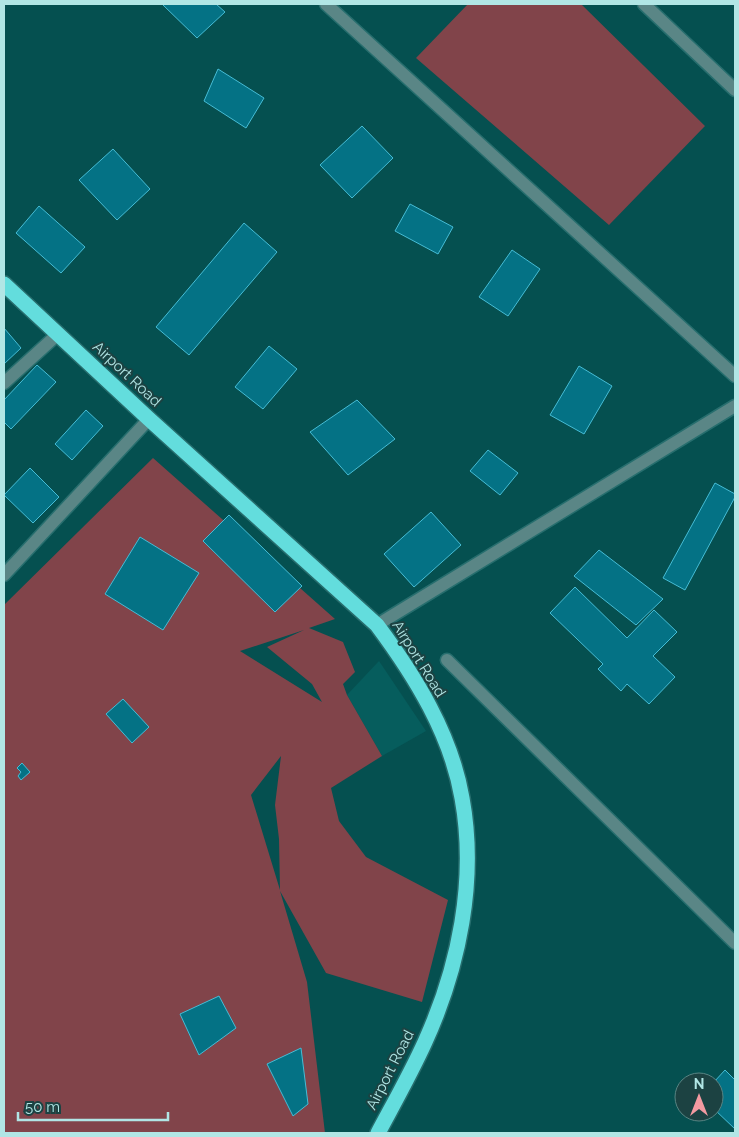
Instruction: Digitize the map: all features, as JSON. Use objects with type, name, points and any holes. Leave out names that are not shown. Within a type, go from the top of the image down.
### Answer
[{"type":"highway","name":"Airport Road","points":[[4,284],[149,419],[377,625],[406,666],[438,725],[451,757],[462,797],[467,866],[464,908],[455,958],[440,1006],[425,1042],[378,1133]]},
{"type":"street","points":[[326,4],[735,376]]},
{"type":"street","points":[[644,4],[735,90]]},
{"type":"street","points":[[4,383],[58,334]]},
{"type":"street","points":[[377,625],[735,406]]},
{"type":"street","points":[[4,575],[149,419]]},
{"type":"street","name":"Airport Road","points":[[447,660],[735,943]]},
{"type":"shaded area","points":[[468,4],[581,4],[705,126],[609,225],[416,58]]},
{"type":"shaded area","points":[[153,458],[335,619],[309,628],[343,642],[355,672],[343,684],[347,695],[382,756],[331,788],[339,821],[366,857],[448,900],[422,1002],[326,973],[280,891],[307,982],[325,1133],[4,1133],[4,605]],"holes":[[[304,630],[267,647],[312,684],[322,702],[240,651]],[[281,756],[275,805],[279,839],[280,890],[251,795]]]},
{"type":"shaded area","points":[[379,661],[426,731],[382,756],[347,695]]},
{"type":"building","points":[[162,4],[216,4],[225,12],[197,38]]},
{"type":"building","points":[[218,69],[264,98],[246,128],[204,101]]},
{"type":"building","points":[[362,126],[393,158],[352,198],[320,165]]},
{"type":"building","points":[[113,149],[150,189],[117,220],[79,180]]},
{"type":"building","points":[[410,204],[453,227],[438,254],[395,231]]},
{"type":"building","points":[[39,206],[85,247],[61,273],[16,233]]},
{"type":"building","points":[[244,223],[277,252],[189,355],[156,327]]},
{"type":"building","points":[[512,250],[540,269],[508,316],[479,297]]},
{"type":"building","points":[[4,328],[21,348],[4,364]]},
{"type":"building","points":[[269,346],[297,369],[263,409],[235,387]]},
{"type":"building","points":[[37,365],[56,382],[11,429],[4,422],[4,400]]},
{"type":"building","points":[[579,366],[612,386],[584,434],[550,415]]},
{"type":"building","points":[[357,400],[395,439],[348,475],[310,432]]},
{"type":"building","points":[[86,410],[103,426],[72,460],[55,444]]},
{"type":"building","points":[[488,450],[518,473],[500,495],[470,471]]},
{"type":"building","points":[[30,468],[59,497],[33,523],[4,495]]},
{"type":"building","points":[[715,483],[735,494],[735,497],[685,590],[663,578]]},
{"type":"building","points":[[431,512],[461,545],[414,587],[384,554]]},
{"type":"building","points":[[229,515],[302,586],[275,612],[203,541]]},
{"type":"building","points":[[140,537],[199,573],[163,630],[105,594]]},
{"type":"building","points":[[599,550],[663,599],[636,625],[574,576]]},
{"type":"building","points":[[575,587],[627,638],[654,610],[677,632],[653,656],[675,677],[649,704],[627,684],[621,691],[598,669],[603,664],[550,613]]},
{"type":"building","points":[[123,699],[149,727],[132,743],[106,714]]},
{"type":"building","points":[[22,763],[30,772],[21,780],[18,776],[21,772],[17,768]]},
{"type":"building","points":[[219,996],[236,1028],[199,1055],[180,1014]]},
{"type":"building","points":[[301,1048],[308,1104],[293,1116],[267,1064]]},
{"type":"building","points":[[725,1070],[735,1080],[735,1129],[724,1119],[723,1072]]}]
